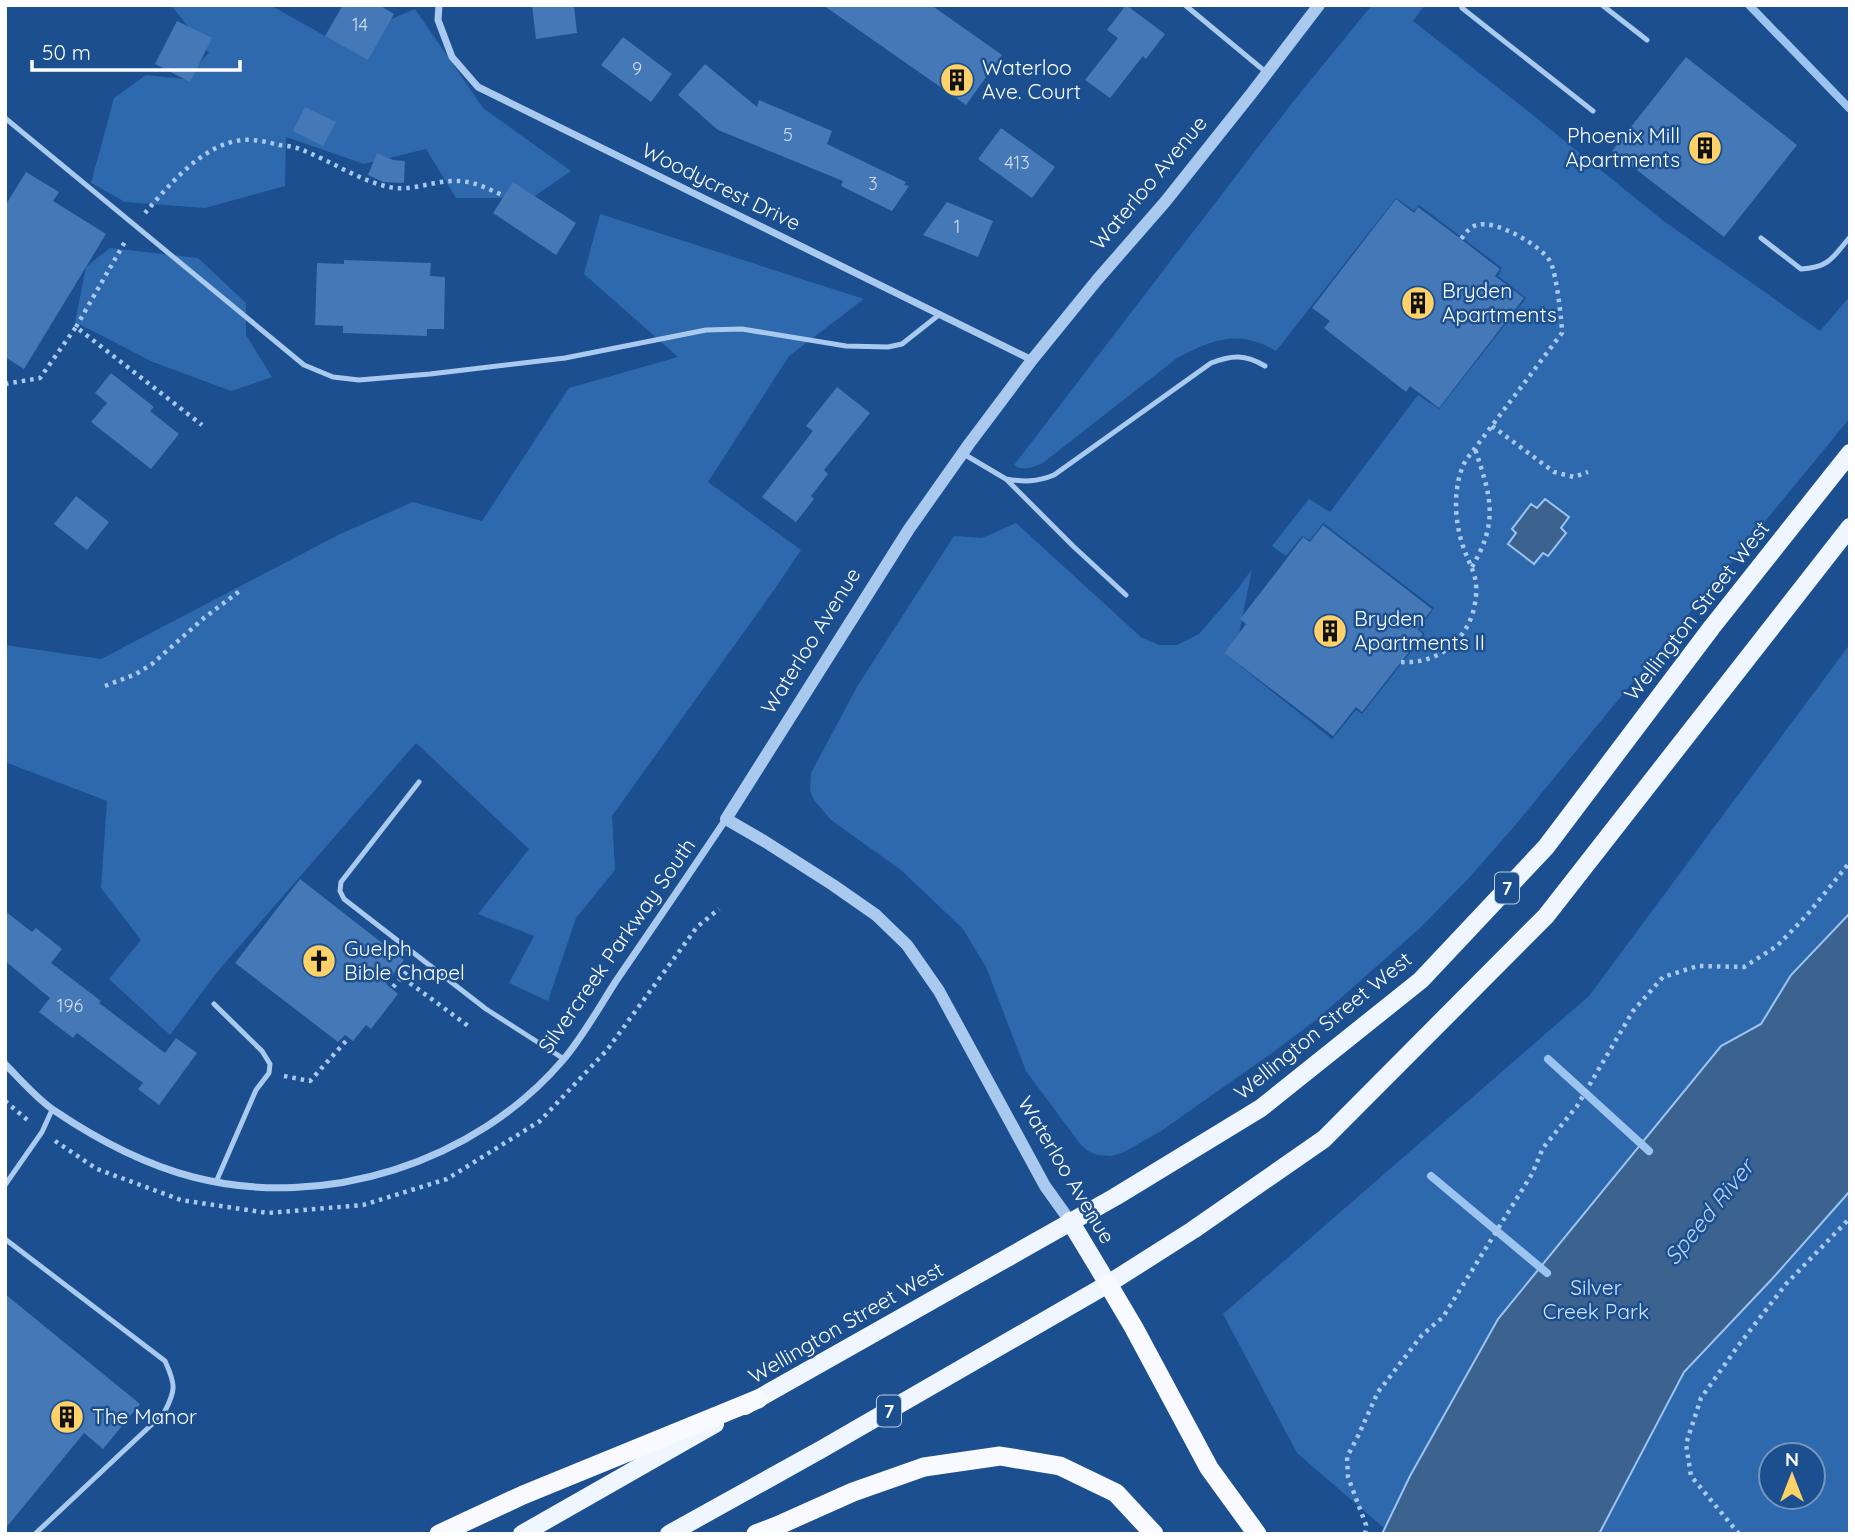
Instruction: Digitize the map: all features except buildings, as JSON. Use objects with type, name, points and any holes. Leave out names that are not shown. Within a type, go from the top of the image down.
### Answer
[{"type":"highway","points":[[1108,1284],[1209,1468],[1257,1534]]},
{"type":"highway","points":[[439,1534],[523,1495],[758,1399]]},
{"type":"highway","points":[[756,1534],[853,1492],[924,1467],[1000,1456],[1060,1466],[1116,1493],[1154,1534]]},
{"type":"main road","name":"Wellington Street West","points":[[522,1534],[1115,1197],[1261,1108],[1421,980],[1546,846],[1712,627],[1850,453]]},
{"type":"main road","name":"7","points":[[669,1534],[1108,1284],[1193,1230],[1324,1139],[1546,916],[1850,527]]},
{"type":"main road","name":"Waterloo Avenue","points":[[1070,1221],[1108,1284]]},
{"type":"street","name":"Woodycrest Drive","points":[[439,5],[438,20],[452,57],[478,87],[1032,360]]},
{"type":"street","name":"Waterloo Avenue","points":[[1070,1221],[1045,1186],[939,991],[907,945],[876,915],[852,898],[726,819],[909,529],[962,453],[1032,360],[1165,202],[1319,5]]},
{"type":"street","name":"Silvercreek Parkway South","points":[[5,1065],[52,1110],[112,1146],[171,1171],[216,1182],[264,1187],[342,1183],[396,1170],[445,1148],[496,1119],[520,1101],[564,1059],[726,819]]},
{"type":"lane","points":[[1185,5],[1267,73]]},
{"type":"lane","points":[[1461,5],[1593,111]]},
{"type":"lane","points":[[1602,5],[1647,40]]},
{"type":"lane","points":[[5,118],[304,365],[332,377],[359,380],[551,360],[706,330],[742,329],[846,345],[888,347],[902,344],[940,314]]},
{"type":"lane","points":[[1761,238],[1801,269],[1821,267],[1850,237]]},
{"type":"lane","points":[[1006,479],[1025,482],[1054,475],[1211,363],[1241,357],[1252,358],[1265,366]]},
{"type":"lane","points":[[962,453],[1006,479],[1073,547],[1126,595]]},
{"type":"lane","points":[[419,782],[341,883],[340,891],[344,899],[486,1009],[564,1059]]},
{"type":"lane","points":[[214,1004],[262,1051],[271,1064],[270,1073],[256,1090],[216,1182]]},
{"type":"lane","points":[[5,1185],[43,1132],[52,1110]]},
{"type":"lane","points":[[5,1240],[165,1361],[171,1375],[174,1394],[163,1413],[35,1534]]},
{"type":"path","points":[[5,384],[40,378],[76,327],[135,225],[185,169],[213,150],[231,142],[245,140],[302,149],[390,188],[451,180],[467,181],[503,196]]},
{"type":"path","points":[[1401,662],[1416,663],[1449,649],[1466,629],[1475,606],[1476,581],[1462,545],[1459,527],[1457,491],[1460,470],[1562,333],[1553,266],[1545,254],[1510,232],[1486,223],[1470,228],[1461,239]]},
{"type":"path","points":[[76,327],[202,425]]},
{"type":"path","points":[[1492,426],[1554,472],[1574,477],[1588,472]]},
{"type":"path","points":[[1471,568],[1486,539],[1490,516],[1488,492],[1475,448]]},
{"type":"path","points":[[105,686],[136,674],[152,664],[204,618],[241,590]]},
{"type":"path","points":[[1365,1534],[1366,1525],[1348,1477],[1347,1457],[1378,1392],[1422,1335],[1443,1317],[1532,1174],[1543,1148],[1579,1103],[1633,1011],[1663,977],[1698,966],[1744,967],[1777,946],[1807,915],[1850,862]]},
{"type":"path","points":[[5,1101],[23,1118],[97,1169],[181,1200],[268,1213],[363,1205],[447,1179],[540,1121],[607,1050],[697,927],[719,909]]},
{"type":"path","points":[[393,987],[418,957]]},
{"type":"path","points":[[403,978],[471,1028]]},
{"type":"path","points":[[270,1073],[310,1081],[346,1041]]},
{"type":"path","points":[[1739,1534],[1691,1476],[1686,1444],[1701,1398],[1786,1284],[1850,1218]]},
{"type":"green space","points":[[171,5],[270,5],[336,42],[415,9],[483,108],[571,171],[532,198],[456,198],[426,149],[364,164],[286,137],[285,186],[205,208],[125,202],[91,183],[114,98],[146,75],[183,79],[209,53]]},
{"type":"green space","points":[[1372,5],[1425,5],[1413,21],[1665,222],[1820,331],[1850,296],[1850,418],[1512,829],[1420,928],[1316,1020],[1272,1053],[1161,1131],[1126,1151],[1112,1156],[1097,1155],[1081,1145],[1026,1071],[986,967],[963,929],[901,870],[831,820],[810,791],[811,773],[858,685],[954,536],[982,538],[1016,523],[1142,638],[1159,645],[1177,645],[1199,634],[1252,569],[1239,634],[1224,653],[1332,739],[1356,710],[1362,714],[1425,634],[1419,629],[1434,608],[1323,523],[1310,540],[1302,536],[1286,556],[1272,546],[1309,499],[1330,512],[1418,395],[1439,409],[1526,298],[1498,276],[1502,268],[1419,205],[1414,211],[1396,198],[1276,351],[1263,344],[1238,339],[1226,339],[1202,346],[1177,358],[1043,463],[1024,468],[1014,465],[1292,103]]},
{"type":"green space","points":[[600,214],[864,299],[789,356],[708,482],[801,550],[612,816],[615,870],[576,918],[548,1001],[509,983],[534,936],[478,914],[529,849],[416,743],[218,971],[170,1035],[109,979],[141,940],[101,888],[107,801],[5,762],[5,645],[101,659],[340,534],[413,502],[482,521],[569,388],[678,357],[584,274]]},
{"type":"green space","points":[[110,248],[198,258],[246,303],[246,335],[272,377],[231,391],[153,362],[75,322],[86,267]]},
{"type":"green space","name":"Silver Creek Park","points":[[1850,644],[1850,1534],[1391,1534],[1297,1453],[1223,1314],[1589,996]]},
{"type":"water","points":[[1545,499],[1569,517],[1561,528],[1566,533],[1548,556],[1543,553],[1534,564],[1508,544],[1516,533],[1512,529],[1531,504],[1537,508]]},
{"type":"water","name":"Speed River","points":[[1850,913],[1850,1191],[1684,1372],[1599,1534],[1382,1534],[1410,1476],[1498,1319],[1721,1046],[1761,1024],[1791,975]]},
{"type":"waterway","points":[[1749,5],[1850,109]]},
{"type":"waterway","points":[[1548,1059],[1649,1151]]},
{"type":"waterway","points":[[1431,1176],[1547,1273]]},
{"type":"place","name":"Waterloo Ave. Court","points":[[957,80]]},
{"type":"place","name":"Phoenix Mill Apartments","points":[[1705,148]]},
{"type":"place","name":"Bryden Apartments","points":[[1418,303]]},
{"type":"place","name":"Bryden Apartments II","points":[[1330,631]]},
{"type":"place","name":"Guelph Bible Chapel","points":[[319,961]]},
{"type":"place","name":"The Manor","points":[[67,1417]]}]
